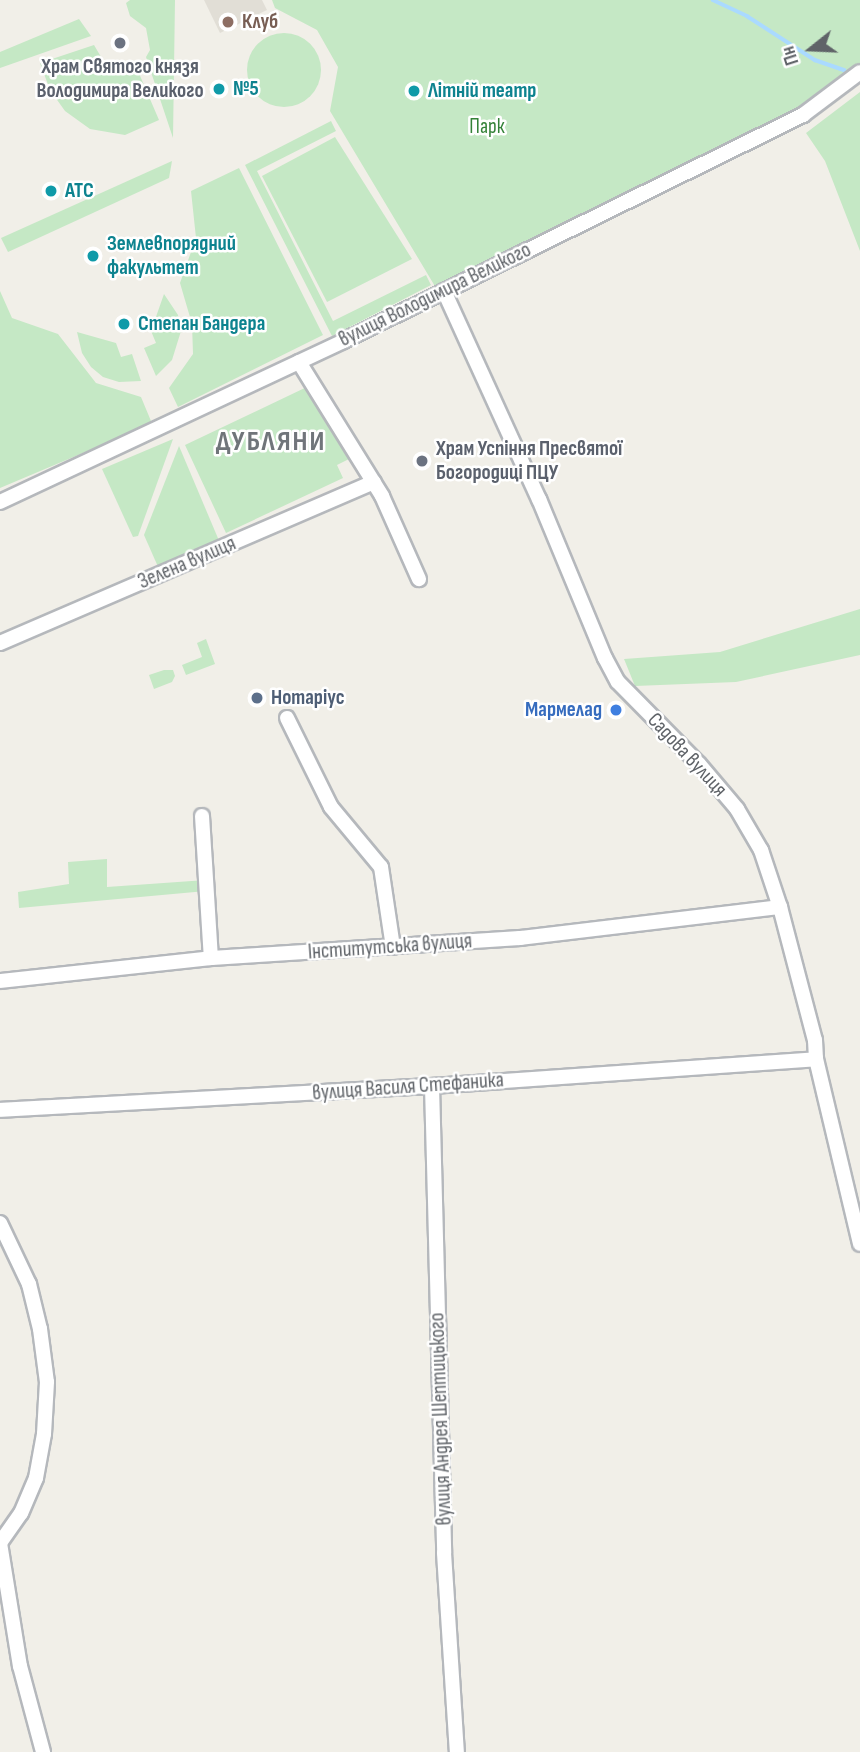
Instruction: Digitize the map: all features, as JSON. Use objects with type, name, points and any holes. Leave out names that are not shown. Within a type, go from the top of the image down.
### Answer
[{"type":"street","name":"вулиця Володимира Великого","points":[[0,502],[299,362],[803,115],[860,72]]},
{"type":"street","name":"Садова вулиця","points":[[444,290],[540,499],[605,658],[618,682],[699,764],[737,809],[761,850],[780,907],[815,1040],[816,1059],[860,1244]]},
{"type":"street","points":[[299,362],[374,482],[419,579]]},
{"type":"street","name":"Зелена вулиця","points":[[0,643],[374,482]]},
{"type":"street","points":[[287,718],[331,807],[381,867],[393,947]]},
{"type":"street","points":[[202,816],[211,958]]},
{"type":"street","name":"Інститутська вулиця","points":[[0,981],[211,958],[520,938],[780,907]]},
{"type":"street","name":"вулиця Василя Стефаника","points":[[0,1110],[432,1086],[816,1059]]},
{"type":"street","name":"вулиця Андрея Шептицького","points":[[432,1086],[444,1553],[457,1752]]},
{"type":"street","points":[[0,1223],[29,1284],[40,1329],[47,1382],[44,1434],[36,1478],[21,1513],[0,1543],[20,1666],[43,1752]]},
{"type":"shaded area","name":"Клуб","points":[[204,0],[262,0],[267,10],[220,33]]},
{"type":"green space","points":[[130,0],[175,0],[173,138],[146,57],[150,50],[146,28],[130,16],[126,3]]},
{"type":"green space","name":"Парк","points":[[272,0],[860,0],[860,72],[803,115],[439,293],[330,111],[338,67],[317,30],[275,8]]},
{"type":"green space","points":[[79,19],[91,36],[0,68],[0,52]]},
{"type":"green space","points":[[284,33],[298,36],[310,44],[318,56],[321,70],[318,84],[310,96],[298,104],[284,107],[270,104],[258,96],[250,84],[247,70],[250,56],[258,44],[270,36]]},
{"type":"green space","points":[[94,45],[104,62],[125,68],[135,64],[159,120],[125,135],[90,129],[65,111],[50,90],[40,63]]},
{"type":"green space","points":[[860,92],[860,251],[825,161],[806,133]]},
{"type":"green space","points":[[331,121],[336,131],[257,171],[333,321],[426,275],[431,285],[332,336],[245,165]]},
{"type":"green space","points":[[335,137],[412,259],[327,302],[262,176]]},
{"type":"green space","points":[[172,161],[169,178],[8,252],[1,238]]},
{"type":"green space","points":[[239,168],[323,335],[178,407],[169,388],[193,354],[192,324],[180,283],[196,238],[191,191]]},
{"type":"green space","points":[[0,291],[12,318],[58,334],[96,383],[141,397],[151,421],[142,428],[0,488]]},
{"type":"green space","points":[[164,294],[178,315],[181,331],[172,360],[156,376],[144,348],[156,343],[151,331]]},
{"type":"green space","points":[[77,332],[116,343],[121,357],[132,354],[141,381],[119,382],[103,377],[91,367],[82,353]]},
{"type":"green space","points":[[311,385],[353,457],[337,465],[343,478],[226,533],[185,445]]},
{"type":"green space","points":[[173,439],[138,536],[133,537],[102,469]]},
{"type":"green space","points":[[179,446],[220,543],[159,569],[144,535]]},
{"type":"green space","points":[[860,609],[860,655],[736,682],[635,686],[624,659],[720,652]]},
{"type":"green space","points":[[206,639],[215,664],[186,675],[182,665],[202,657],[197,643]]},
{"type":"green space","points":[[173,670],[175,676],[172,682],[154,689],[149,675]]},
{"type":"green space","points":[[107,859],[107,887],[206,880],[206,891],[19,908],[18,892],[69,884],[68,862]]},
{"type":"waterway","points":[[713,0],[747,16],[815,60],[844,70]]},
{"type":"place","name":"Клуб","points":[[228,22]]},
{"type":"place","name":"Храм Святого князя Володимира Великого","points":[[120,43]]},
{"type":"place","name":"№5","points":[[219,89]]},
{"type":"place","name":"Літній театр","points":[[414,91]]},
{"type":"place","name":"АТС","points":[[51,191]]},
{"type":"place","name":"Землевпорядний факультет","points":[[93,256]]},
{"type":"place","name":"Степан Бандера","points":[[124,324]]},
{"type":"place","name":"Храм Успіння Пресвятої Богородиці ПЦУ","points":[[422,461]]},
{"type":"place","name":"Нотаріус","points":[[257,698]]},
{"type":"place","name":"Мармелад","points":[[616,710]]},
{"type":"district","name":"ДУБЛЯНИ","points":[[271,442]]}]
